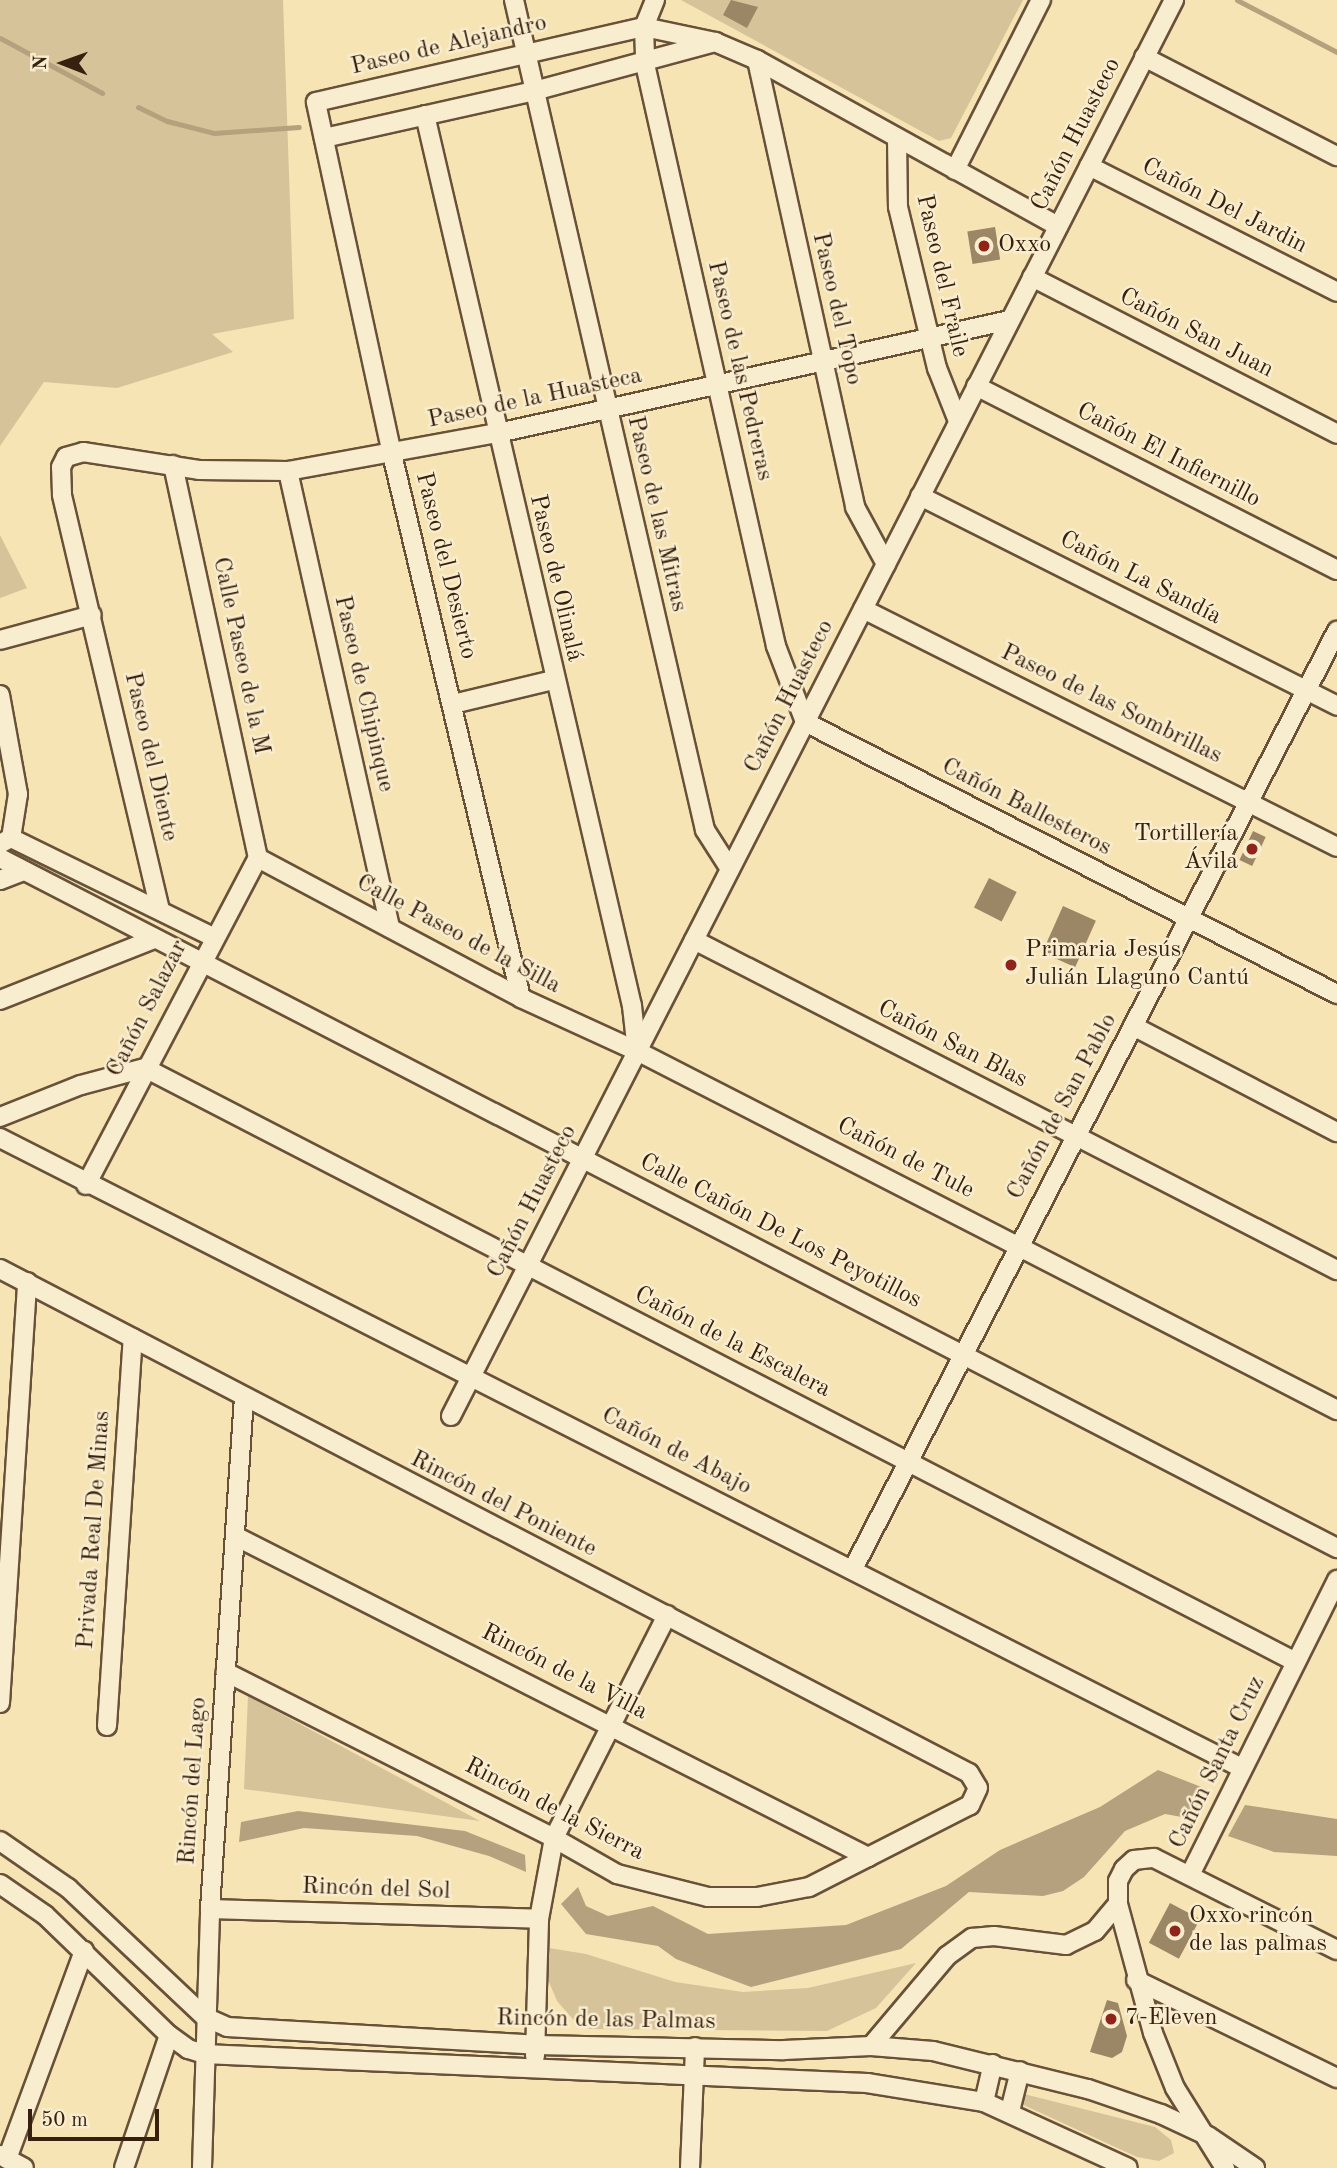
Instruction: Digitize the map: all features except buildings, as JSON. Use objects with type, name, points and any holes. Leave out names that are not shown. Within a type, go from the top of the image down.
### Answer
[{"type":"street","name":"Paseo de las Mitras","points":[[514,0],[606,410],[705,830],[730,869]]},
{"type":"street","points":[[644,27],[655,0]]},
{"type":"street","points":[[955,170],[1041,0]]},
{"type":"street","name":"Cañón Huasteco","points":[[451,1416],[1174,0]]},
{"type":"street","name":"Paseo de Alejandro","points":[[316,102],[644,27],[715,42],[757,60],[1058,226]]},
{"type":"street","name":"Paseo de las Pedreras","points":[[644,27],[645,64],[776,646],[805,722]]},
{"type":"street","points":[[324,138],[645,64],[715,42]]},
{"type":"street","points":[[1144,57],[1337,156]]},
{"type":"street","name":"Paseo del Topo","points":[[757,60],[855,507],[886,564]]},
{"type":"street","name":"Paseo del Desierto","points":[[316,102],[392,454],[521,999]]},
{"type":"street","name":"Paseo de Olinalá","points":[[425,115],[553,680],[632,1006],[637,1051]]},
{"type":"street","name":"Paseo del Fraile","points":[[897,138],[898,207],[930,335],[958,421]]},
{"type":"street","name":"Cañón Del Jardin","points":[[1089,166],[1337,292]]},
{"type":"street","name":"Cañón San Juan","points":[[1032,277],[1337,434]]},
{"type":"street","name":"Paseo de la Huasteca","points":[[66,457],[83,452],[233,473],[288,471],[498,433],[823,358],[1010,320]]},
{"type":"street","name":"Cañón El Infiernillo","points":[[976,386],[1337,570]]},
{"type":"street","name":"Paseo del Diente","points":[[66,457],[61,467],[62,494],[160,910]]},
{"type":"street","name":"Calle Paseo de la M","points":[[173,465],[258,858]]},
{"type":"street","name":"Paseo de Chipinque","points":[[288,471],[390,928]]},
{"type":"street","name":"Cañón La Sandía","points":[[920,496],[1337,706]]},
{"type":"street","name":"Paseo de las Sombrillas","points":[[863,608],[1249,800],[1337,847]]},
{"type":"street","points":[[0,640],[92,615]]},
{"type":"street","name":"Cañón de San Pablo","points":[[853,1569],[1074,1135],[1337,631]]},
{"type":"street","points":[[453,704],[553,680]]},
{"type":"street","points":[[0,695],[18,794],[5,841],[160,910],[213,937]]},
{"type":"street","name":"Cañón Ballesteros","points":[[805,722],[1337,994]]},
{"type":"street","name":"Calle Cañón De Los Peyotillos","points":[[0,858],[1337,1548]]},
{"type":"street","name":"Calle Paseo de la Silla","points":[[258,858],[521,999],[637,1051]]},
{"type":"street","name":"Cañón Salazar","points":[[86,1185],[213,937],[258,858]]},
{"type":"street","points":[[0,880],[23,871]]},
{"type":"street","points":[[0,1000],[154,939]]},
{"type":"street","name":"Cañón San Blas","points":[[694,940],[1337,1270]]},
{"type":"street","points":[[1133,1026],[1337,1132]]},
{"type":"street","name":"Cañón de Tule","points":[[637,1051],[1019,1244],[1337,1410]]},
{"type":"street","points":[[0,1117],[81,1085],[145,1068]]},
{"type":"street","name":"Cañón de la Escalera","points":[[145,1068],[1296,1662]]},
{"type":"street","name":"Cañón de Abajo","points":[[0,1138],[86,1185],[471,1376],[1242,1768]]},
{"type":"street","name":"Rincón del Poniente","points":[[0,1269],[969,1773],[978,1788]]},
{"type":"street","points":[[0,1703],[27,1282]]},
{"type":"street","name":"Privada Real De Minas","points":[[107,1726],[133,1338]]},
{"type":"street","name":"Rincón del Lago","points":[[202,2168],[210,1909],[244,1397]]},
{"type":"street","name":"Rincón de la Villa","points":[[236,1536],[610,1723],[868,1857]]},
{"type":"street","name":"Cañón Santa Cruz","points":[[1225,2168],[1209,2136],[1175,2088],[1136,1980],[1118,1904],[1118,1881],[1134,1860],[1154,1857],[1190,1875],[1336,1586]]},
{"type":"street","points":[[535,2070],[539,1919],[554,1838],[667,1615]]},
{"type":"street","name":"Rincón de la Sierra","points":[[226,1672],[554,1838],[617,1874],[708,1897],[757,1897],[809,1887],[970,1805],[978,1788]]},
{"type":"street","name":"Rincón de las Palmas","points":[[0,1841],[68,1888],[205,2017],[227,2027],[536,2045],[784,2050],[871,2046],[933,2051],[1020,2071],[1161,2114],[1209,2136],[1255,2168]]},
{"type":"street","points":[[1190,1875],[1337,1950]]},
{"type":"street","name":"Rincón de las Palmas","points":[[0,1884],[84,1951],[169,2035],[188,2049],[204,2054],[535,2070],[694,2074],[867,2084],[984,2102],[1010,2111],[1128,2168]]},
{"type":"street","points":[[871,2046],[947,1956],[972,1938],[994,1936],[1066,1945],[1096,1931],[1118,1904]]},
{"type":"street","name":"Rincón del Sol","points":[[210,1909],[539,1919]]},
{"type":"street","points":[[24,2168],[4,2157],[84,1951]]},
{"type":"street","points":[[1136,1980],[1337,2078]]},
{"type":"street","points":[[124,2168],[169,2035]]},
{"type":"street","points":[[690,2168],[695,2047]]},
{"type":"street","points":[[984,2102],[993,2064]]},
{"type":"street","points":[[1010,2111],[1020,2071]]},
{"type":"shaded area","points":[[0,0],[283,0],[294,319],[212,334],[233,352],[117,388],[44,382],[0,446]]},
{"type":"shaded area","points":[[681,0],[1023,0],[951,138],[939,141]]},
{"type":"shaded area","points":[[0,535],[27,588],[0,598]]},
{"type":"shaded area","points":[[248,1696],[480,1821],[244,1789]]},
{"type":"shaded area","points":[[1158,1770],[1209,1790],[1193,1819],[1165,1814],[1125,1831],[1084,1877],[1063,1891],[1043,1896],[969,1892],[901,1949],[751,1987],[676,1959],[658,1946],[586,1934],[561,1904],[578,1887],[586,1906],[608,1916],[653,1906],[708,1934],[846,1925],[946,1886],[1000,1850],[1100,1807]]},
{"type":"shaded area","points":[[1245,1805],[1337,1819],[1337,1856],[1274,1852],[1228,1836]]},
{"type":"shaded area","points":[[298,1811],[465,1831],[525,1855],[526,1872],[489,1856],[417,1836],[304,1828],[239,1842],[241,1822]]},
{"type":"shaded area","points":[[549,1948],[586,1954],[675,1982],[743,1992],[808,1988],[916,1963],[876,2008],[827,2031],[588,2029],[578,2025],[557,2001],[549,1982]]},
{"type":"shaded area","points":[[1020,2093],[1155,2127],[1171,2140],[1174,2153],[1159,2161],[1137,2157],[1019,2103]]},
{"type":"waterway","points":[[1237,0],[1337,52]]},
{"type":"waterway","points":[[0,38],[102,93]]},
{"type":"waterway","points":[[138,107],[167,121],[214,133],[299,127]]},
{"type":"place","name":"Oxxo","points":[[984,246]]},
{"type":"place","name":"Tortillería Ávila","points":[[1252,849]]},
{"type":"place","name":"Primaria Jesús Julián Llaguno Cantú","points":[[1011,965]]},
{"type":"place","name":"Oxxo rincón de las palmas","points":[[1175,1931]]},
{"type":"place","name":"7-Eleven","points":[[1111,2019]]}]
